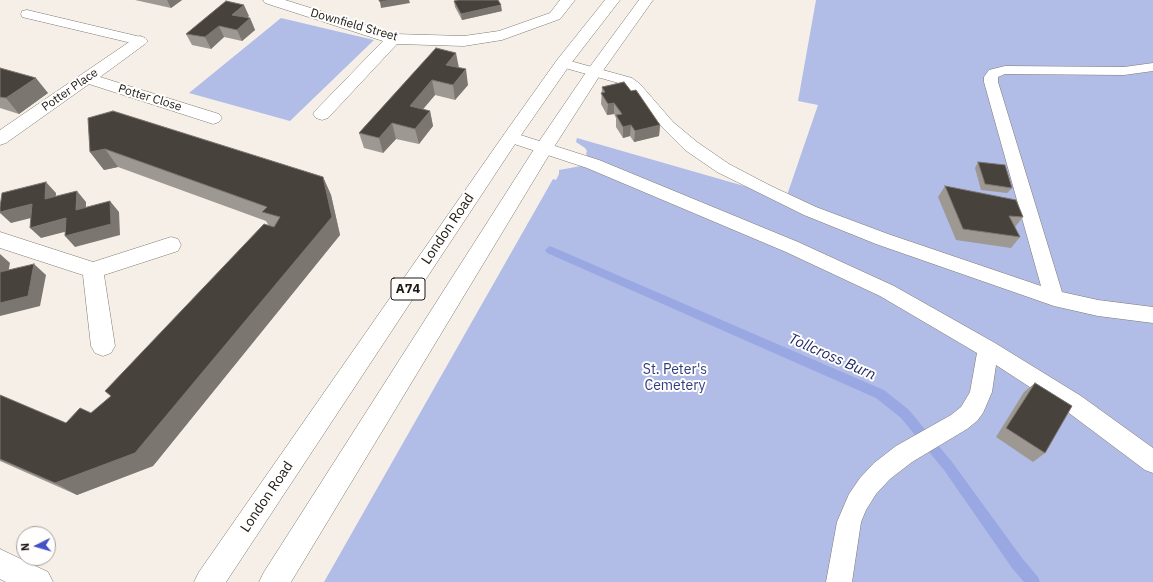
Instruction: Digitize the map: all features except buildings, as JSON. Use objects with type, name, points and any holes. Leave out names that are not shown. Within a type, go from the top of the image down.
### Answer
[{"type":"main road","name":"Downfield Street","points":[[270,0],[393,39],[464,41],[502,35],[555,16],[568,0]]},
{"type":"main road","points":[[301,10],[315,0]]},
{"type":"main road","name":"London Road","points":[[209,582],[510,137],[563,63],[613,0]]},
{"type":"main road","name":"A74","points":[[274,582],[544,147],[594,71],[646,0]]},
{"type":"main road","points":[[322,114],[393,39]]},
{"type":"main road","name":"Potter Place","points":[[0,139],[140,41]]},
{"type":"main road","name":"Potter Close","points":[[86,78],[213,118]]},
{"type":"main road","points":[[0,240],[93,270],[171,245]]},
{"type":"main road","points":[[93,270],[103,346]]},
{"type":"main road","points":[[0,564],[38,582]]},
{"type":"lane","points":[[27,14],[140,41]]},
{"type":"lane","points":[[563,63],[627,81],[635,86],[668,125],[691,146],[723,168],[763,189],[810,210],[882,239],[1054,298],[1098,308],[1153,315]]},
{"type":"lane","points":[[1054,298],[993,90],[991,82],[992,77],[994,73],[1005,70],[1124,71],[1153,67]]},
{"type":"lane","points":[[510,137],[593,164],[829,264],[887,291],[988,349],[1073,403],[1153,462]]},
{"type":"lane","points":[[839,582],[849,522],[857,502],[868,486],[882,471],[904,454],[948,429],[969,414],[975,406],[984,378],[988,349]]},
{"type":"green space","name":"St. Peter's Cemetery","points":[[816,0],[1153,0],[1153,582],[324,582],[553,179],[556,180],[559,170],[581,166],[587,155],[587,151],[576,142],[577,138],[786,198],[818,105],[798,101]]},
{"type":"green space","points":[[281,18],[374,40],[290,121],[189,93]]},
{"type":"waterway","name":"Tollcross Burn","points":[[550,250],[880,394],[905,414],[948,466],[1017,563],[1033,582]]}]
